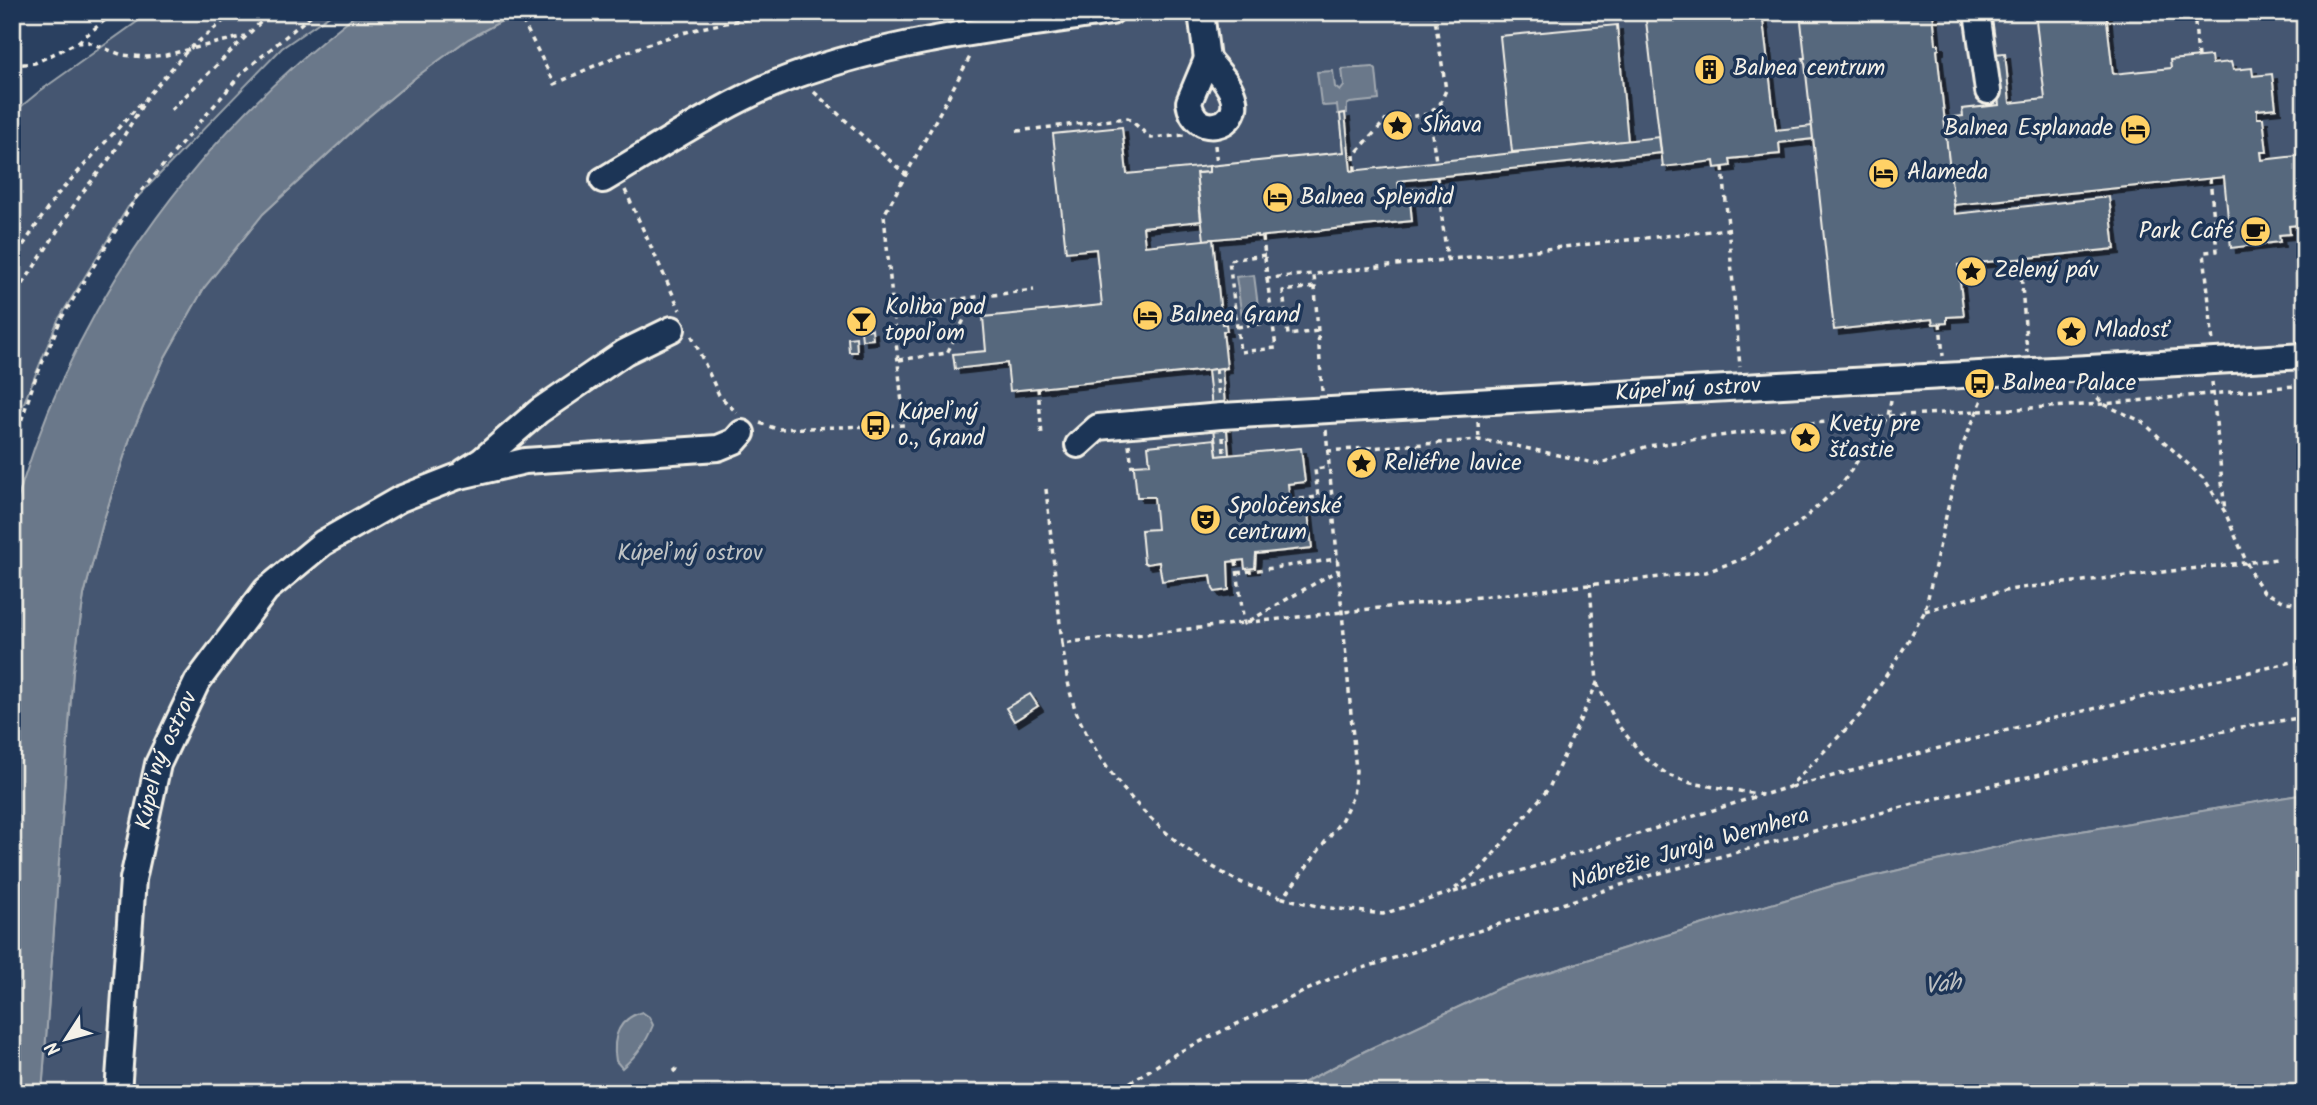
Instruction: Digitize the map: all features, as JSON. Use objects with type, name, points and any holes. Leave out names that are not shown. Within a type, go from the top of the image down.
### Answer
[{"type":"street","points":[[611,180],[720,111],[792,76],[855,57],[969,34],[1111,12]]},
{"type":"street","points":[[1201,12],[1207,59]]},
{"type":"street","points":[[1978,12],[1988,91]]},
{"type":"street","points":[[456,477],[481,461],[540,411],[625,352],[682,326]]},
{"type":"street","name":"Kúpeľný ostrov","points":[[1078,445],[1098,427],[1221,416],[2305,356]]},
{"type":"street","name":"Kúpeľný ostrov","points":[[118,1093],[133,879],[158,764],[197,682],[266,590],[323,543],[400,499],[456,477],[525,461],[718,448],[734,441],[746,424]]},
{"type":"path","points":[[12,65],[35,63],[76,43],[115,12]]},
{"type":"path","points":[[12,262],[56,196],[187,51],[234,12]]},
{"type":"path","points":[[171,110],[271,12]]},
{"type":"path","points":[[12,449],[34,382],[61,319],[137,196],[242,73],[315,12]]},
{"type":"path","points":[[518,12],[555,84],[630,50],[681,33],[726,22],[796,12]]},
{"type":"path","points":[[1355,170],[1354,155],[1386,120],[1429,114],[1440,104],[1446,90],[1434,12]]},
{"type":"path","points":[[2194,12],[2198,57]]},
{"type":"path","points":[[611,180],[719,395],[746,424],[777,429],[904,425],[884,215],[975,48],[969,34]]},
{"type":"path","points":[[76,43],[96,44],[122,55],[135,57],[187,51],[245,36]]},
{"type":"path","points":[[805,84],[906,175]]},
{"type":"path","points":[[12,301],[82,193],[113,154],[147,97]]},
{"type":"path","points":[[1429,114],[1436,162]]},
{"type":"path","points":[[1017,131],[1128,118],[1151,138],[1188,134]]},
{"type":"path","points":[[1723,167],[1742,387]]},
{"type":"path","points":[[1437,177],[1447,260]]},
{"type":"path","points":[[1268,278],[1728,229]]},
{"type":"path","points":[[1263,237],[1276,348],[1241,352],[1229,260],[1265,255]]},
{"type":"path","points":[[2020,259],[2028,372]]},
{"type":"path","points":[[1283,898],[1341,821],[1353,796],[1356,771],[1314,274]]},
{"type":"path","points":[[1315,287],[1283,291],[1288,335],[1318,331]]},
{"type":"path","points":[[893,307],[1034,290]]},
{"type":"path","points":[[899,360],[947,352],[975,297]]},
{"type":"path","points":[[1237,327],[1273,322]]},
{"type":"path","points":[[1940,324],[1944,376]]},
{"type":"path","points":[[2074,370],[2103,404],[2143,422],[2205,480],[2225,512],[2245,562],[2264,592],[2285,602],[2305,604]]},
{"type":"path","points":[[1789,787],[1860,715],[1925,611],[1961,449],[1976,411],[1996,373]]},
{"type":"path","points":[[1062,643],[1706,572],[1745,558],[1797,525],[1841,485],[1888,416],[1895,379]]},
{"type":"path","points":[[1327,451],[1479,440],[1599,464],[1648,446],[1805,424],[1888,416],[2103,404],[2305,385]]},
{"type":"path","points":[[1038,388],[1042,436]]},
{"type":"path","points":[[1290,500],[1318,497],[1315,469],[1329,467]]},
{"type":"path","points":[[1046,489],[1069,688],[1078,715],[1108,768],[1136,803],[1180,845],[1236,880],[1283,898],[1322,907],[1383,914],[1763,794],[2046,720],[2305,660]]},
{"type":"path","points":[[1237,573],[1337,559]]},
{"type":"path","points":[[1925,611],[1977,596],[2021,588],[2278,559]]},
{"type":"path","points":[[1236,561],[1244,624]]},
{"type":"path","points":[[1244,624],[1338,570]]},
{"type":"path","points":[[1590,584],[1597,683],[1618,724],[1644,757],[1668,775],[1691,783],[1763,794]]},
{"type":"path","points":[[1449,893],[1481,869],[1549,788],[1597,683]]},
{"type":"path","name":"Nábrežie Juraja Wernhera","points":[[1113,1093],[1177,1053],[1332,978],[1649,876],[1921,802],[2241,727],[2305,717]]},
{"type":"path","points":[[673,1072],[680,1066]]},
{"type":"green space","points":[[151,12],[334,12],[282,48],[128,207],[58,320],[12,432],[12,114]]},
{"type":"green space","name":"Kúpeľný ostrov","points":[[518,12],[2305,12],[2305,794],[2027,840],[1835,885],[1499,988],[1283,1093],[42,1093],[73,670],[84,595],[104,519],[131,435],[164,359],[204,288],[263,214],[368,117],[416,77],[468,39]]},
{"type":"water","points":[[359,12],[518,12],[468,39],[416,77],[368,117],[263,214],[204,288],[164,359],[131,435],[104,519],[84,595],[73,670],[42,1093],[12,1093],[12,519],[36,443],[66,371],[102,302],[143,237],[190,175],[241,117],[298,63]]},
{"type":"water","points":[[1373,67],[1376,70],[1379,100],[1350,103],[1347,105],[1347,113],[1338,114],[1337,105],[1324,106],[1321,103],[1317,72],[1333,71],[1335,87],[1340,91],[1344,86],[1342,69]]},
{"type":"water","points":[[1254,275],[1259,314],[1242,317],[1236,277]]},
{"type":"water","name":"Váh","points":[[2305,794],[2305,1093],[1283,1093],[1499,988],[1835,885],[2027,840]]},
{"type":"water","points":[[642,1012],[649,1017],[653,1025],[640,1048],[622,1068],[616,1061],[615,1053],[618,1031],[627,1019]]},
{"type":"building","name":"Balnea centrum","points":[[1645,12],[1762,12],[1776,130],[1812,126],[1813,139],[1779,143],[1780,154],[1730,159],[1731,166],[1715,168],[1714,161],[1663,167]]},
{"type":"building","name":"Alameda","points":[[1800,12],[1933,12],[1936,44],[1939,44],[1937,50],[1955,214],[2109,197],[2115,249],[1958,265],[1964,316],[1947,317],[1947,323],[1933,324],[1932,319],[1834,330]]},
{"type":"building","name":"Balnea Esplanade","points":[[2035,12],[2106,12],[2113,74],[2171,68],[2170,60],[2211,56],[2212,64],[2231,62],[2233,70],[2252,68],[2253,76],[2272,74],[2276,108],[2257,110],[2257,118],[2263,118],[2267,152],[2261,152],[2262,160],[2305,155],[2305,219],[2299,219],[2299,225],[2289,226],[2290,234],[2279,235],[2280,242],[2231,248],[2224,177],[1954,205],[1944,118],[1963,116],[1962,109],[1999,105],[1994,54],[2005,53],[2010,103],[2045,99]]},
{"type":"building","points":[[1617,25],[1628,141],[1512,152],[1500,36]]},
{"type":"building","points":[[1345,113],[1351,171],[1659,137],[1661,153],[1398,181],[1399,191],[1425,188],[1426,199],[1410,200],[1412,221],[1204,240],[1196,173],[1209,172],[1209,166],[1344,152],[1340,114]]},
{"type":"building","name":"Balnea Grand","points":[[1122,127],[1127,174],[1209,166],[1209,172],[1196,173],[1201,221],[1143,227],[1145,246],[1213,239],[1222,324],[1226,324],[1227,331],[1223,331],[1227,368],[1010,391],[1007,363],[955,369],[953,354],[986,351],[983,317],[1102,305],[1096,249],[1066,252],[1053,134]]},
{"type":"building","points":[[872,329],[873,339],[862,340],[861,331]]},
{"type":"building","points":[[856,337],[857,352],[849,352],[848,338]]},
{"type":"building","points":[[1222,368],[1229,455],[1217,456],[1208,370]]},
{"type":"building","points":[[1215,439],[1217,456],[1301,448],[1305,482],[1288,484],[1291,513],[1308,512],[1312,548],[1256,554],[1255,568],[1245,569],[1244,560],[1228,562],[1229,590],[1215,592],[1211,575],[1162,581],[1159,562],[1144,562],[1141,530],[1157,529],[1154,497],[1137,497],[1134,465],[1150,464],[1148,446]]},
{"type":"building","points":[[1030,694],[1038,706],[1014,721],[1006,708]]},
{"type":"place","name":"Balnea centrum","points":[[1710,69]]},
{"type":"place","name":"Sĺňava","points":[[1398,126]]},
{"type":"place","name":"Balnea Esplanade","points":[[2136,129]]},
{"type":"place","name":"Alameda","points":[[1884,173]]},
{"type":"place","name":"Balnea Splendid","points":[[1277,198]]},
{"type":"place","name":"Park Café","points":[[2256,232]]},
{"type":"place","name":"Zelený páv","points":[[1971,271]]},
{"type":"place","name":"Balnea Grand","points":[[1147,316]]},
{"type":"place","name":"Koliba pod topoľom","points":[[862,321]]},
{"type":"place","name":"Mladosť","points":[[2071,331]]},
{"type":"place","name":"Balnea Palace","points":[[1979,384]]},
{"type":"place","name":"Kúpeľný o., Grand","points":[[875,426]]},
{"type":"place","name":"Kvety pre šťastie","points":[[1806,438]]},
{"type":"place","name":"Reliéfne lavice","points":[[1361,464]]},
{"type":"place","name":"Spoločenské centrum","points":[[1205,520]]}]
